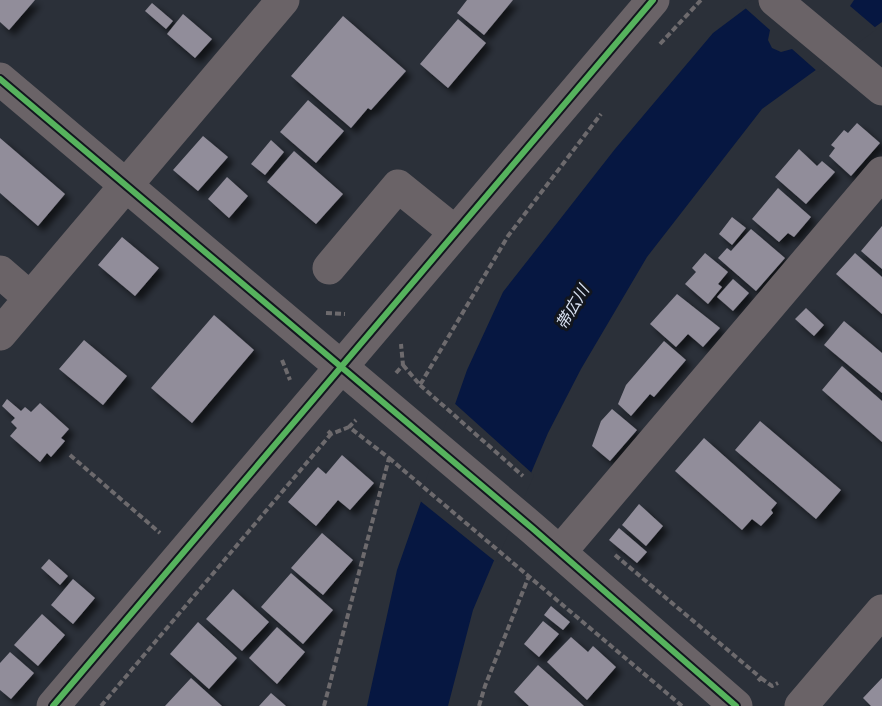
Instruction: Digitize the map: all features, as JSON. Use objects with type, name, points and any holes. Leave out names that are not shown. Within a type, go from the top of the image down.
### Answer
[{"type":"street","points":[[0,334],[283,0]]},
{"type":"street","points":[[52,706],[653,0]]},
{"type":"street","points":[[775,0],[871,80]]},
{"type":"street","points":[[0,79],[532,528],[735,706]]},
{"type":"street","points":[[560,552],[882,173]]},
{"type":"street","points":[[329,268],[398,186],[455,232]]},
{"type":"street","points":[[0,272],[30,298]]},
{"type":"street","points":[[801,706],[882,611]]},
{"type":"path","points":[[656,49],[701,0]]},
{"type":"path","points":[[420,385],[508,236],[605,108]]},
{"type":"path","points":[[403,365],[420,385],[527,480]]},
{"type":"path","points":[[377,397],[349,427],[682,706]]},
{"type":"path","points":[[101,706],[331,434]]},
{"type":"path","points":[[70,455],[165,538]]},
{"type":"path","points":[[324,706],[389,459]]},
{"type":"path","points":[[479,706],[529,576]]},
{"type":"water","name":"帯広川","points":[[757,0],[882,0],[882,22],[762,109],[647,257],[581,369],[548,433],[473,610],[448,706],[367,706],[397,570],[467,370],[503,292],[615,149],[713,33]]},
{"type":"pier","points":[[752,0],[854,0],[850,6],[877,29],[818,72],[792,49],[781,52],[772,48],[768,40],[770,30],[743,6]]},
{"type":"pier","points":[[453,402],[534,475],[496,562],[419,500]]},
{"type":"building","points":[[0,0],[35,0],[9,30],[0,22]]},
{"type":"building","points":[[467,0],[513,0],[484,35],[457,13]]},
{"type":"building","points":[[152,3],[173,21],[166,29],[145,11]]},
{"type":"building","points":[[183,14],[212,39],[195,58],[167,34]]},
{"type":"building","points":[[343,16],[406,71],[371,110],[368,108],[351,128],[291,76]]},
{"type":"building","points":[[458,19],[486,43],[448,88],[420,64]]},
{"type":"building","points":[[308,100],[344,131],[316,163],[280,132]]},
{"type":"building","points":[[857,123],[880,143],[851,176],[829,156],[835,148],[831,145],[844,130],[848,133]]},
{"type":"building","points":[[203,136],[228,157],[198,191],[173,170]]},
{"type":"building","points":[[0,138],[65,194],[38,226],[0,193]]},
{"type":"building","points":[[271,140],[284,152],[265,175],[251,164]]},
{"type":"building","points":[[799,149],[817,166],[822,161],[835,172],[806,204],[775,177]]},
{"type":"building","points":[[294,151],[343,194],[316,224],[267,182]]},
{"type":"building","points":[[227,177],[248,196],[229,218],[208,199]]},
{"type":"building","points":[[778,188],[811,217],[794,237],[788,233],[779,242],[752,219]]},
{"type":"building","points":[[732,217],[746,228],[732,245],[719,234]]},
{"type":"building","points":[[882,226],[882,269],[861,251]]},
{"type":"building","points":[[751,229],[785,258],[756,291],[718,258],[727,248],[731,251]]},
{"type":"building","points":[[122,237],[159,268],[135,296],[98,265]]},
{"type":"building","points":[[705,253],[728,272],[718,284],[722,287],[708,304],[685,284],[696,272],[692,268]]},
{"type":"building","points":[[855,253],[882,277],[882,314],[836,274]]},
{"type":"building","points":[[733,279],[749,293],[733,311],[717,297]]},
{"type":"building","points":[[677,294],[720,328],[703,347],[688,334],[676,347],[650,324]]},
{"type":"building","points":[[806,308],[824,325],[814,336],[795,319]]},
{"type":"building","points":[[214,315],[254,350],[192,423],[151,388]]},
{"type":"building","points":[[844,321],[882,353],[882,393],[824,345]]},
{"type":"building","points":[[84,340],[127,376],[103,405],[59,369]]},
{"type":"building","points":[[664,341],[686,360],[654,397],[650,394],[631,416],[618,404],[626,385]]},
{"type":"building","points":[[842,366],[882,401],[882,442],[822,390]]},
{"type":"building","points":[[7,399],[21,411],[25,407],[31,412],[40,403],[69,429],[61,438],[65,441],[51,457],[47,453],[40,462],[10,436],[17,428],[11,422],[15,418],[2,406]]},
{"type":"building","points":[[612,409],[637,430],[610,461],[592,446],[601,421]]},
{"type":"building","points":[[760,421],[841,490],[816,519],[735,450]]},
{"type":"building","points":[[704,438],[777,503],[771,510],[773,513],[761,526],[752,519],[742,530],[675,471]]},
{"type":"building","points":[[342,455],[374,483],[350,510],[338,500],[316,526],[288,502],[318,467],[326,474]]},
{"type":"building","points":[[639,504],[663,526],[646,546],[622,525]]},
{"type":"building","points":[[619,528],[647,552],[637,563],[609,540]]},
{"type":"building","points":[[322,533],[353,560],[323,595],[291,568]]},
{"type":"building","points":[[49,559],[68,576],[60,585],[41,568]]},
{"type":"building","points":[[291,573],[333,610],[303,644],[261,607]]},
{"type":"building","points":[[73,579],[95,598],[73,624],[51,605]]},
{"type":"building","points":[[233,589],[269,622],[242,651],[206,619]]},
{"type":"building","points":[[551,606],[570,622],[563,630],[544,615]]},
{"type":"building","points":[[42,614],[65,635],[38,666],[14,645]]},
{"type":"building","points":[[543,621],[559,634],[539,657],[524,644]]},
{"type":"building","points":[[198,622],[237,658],[209,689],[170,654]]},
{"type":"building","points":[[277,627],[305,652],[277,684],[249,658]]},
{"type":"building","points":[[571,637],[588,652],[593,646],[616,667],[587,700],[547,662]]},
{"type":"building","points":[[10,652],[34,673],[11,699],[0,690],[0,663]]},
{"type":"building","points":[[538,665],[584,706],[529,706],[514,692]]},
{"type":"building","points":[[191,678],[222,706],[165,706]]},
{"type":"building","points":[[882,678],[882,706],[871,706],[863,698]]},
{"type":"building","points":[[271,693],[286,706],[259,706]]},
{"type":"cycle path","points":[[53,706],[653,0]]},
{"type":"cycle path","points":[[0,79],[532,528],[736,706]]}]
